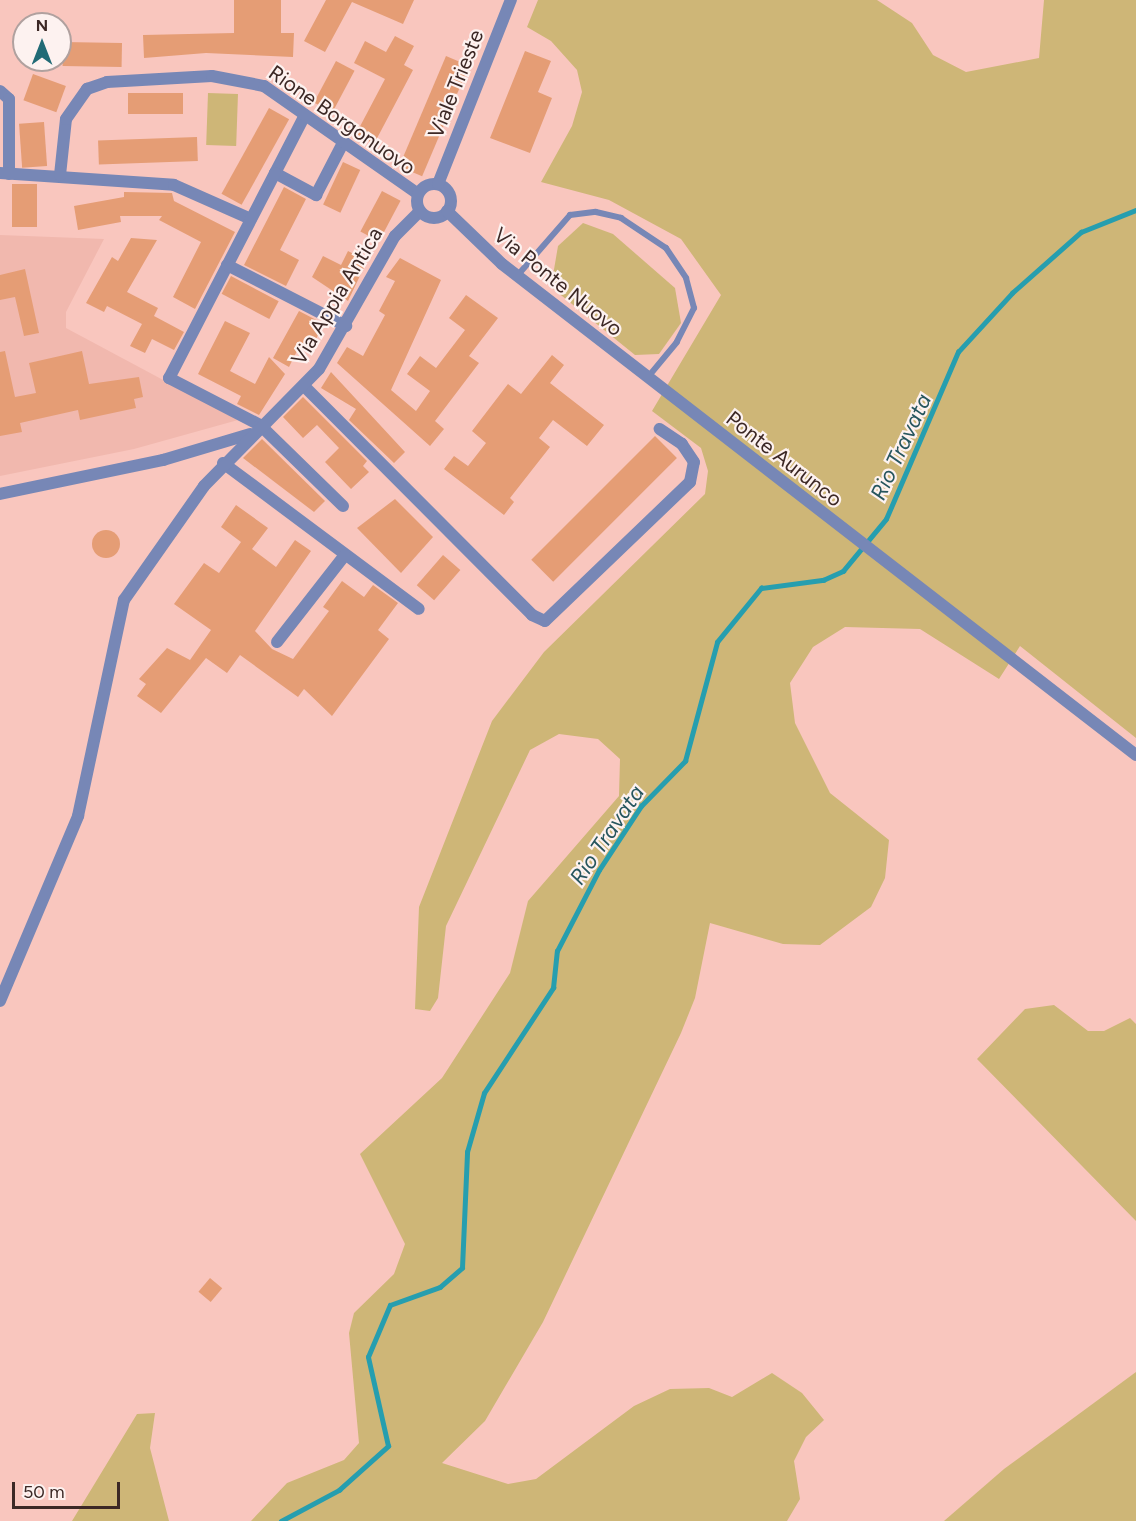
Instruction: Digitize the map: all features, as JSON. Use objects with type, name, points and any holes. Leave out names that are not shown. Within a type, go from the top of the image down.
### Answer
[{"type":"street","name":"Viale Trieste","points":[[438,184],[511,0]]},
{"type":"street","name":"Rione Borgonuovo","points":[[60,175],[66,119],[73,103],[96,84],[232,77],[264,86],[418,194]]},
{"type":"street","points":[[0,91],[9,99],[5,174],[60,175],[174,185],[251,219]]},
{"type":"street","points":[[305,115],[169,378],[256,429],[343,506]]},
{"type":"street","points":[[275,173],[316,195],[344,143]]},
{"type":"street","points":[[438,184],[450,195],[447,212],[433,218],[420,211],[418,194],[438,184]]},
{"type":"street","name":"Via Appia Antica","points":[[0,494],[163,460],[256,429],[305,387],[346,326],[395,236],[420,211]]},
{"type":"street","name":"Via Ponte Nuovo","points":[[447,212],[517,276],[648,378]]},
{"type":"street","points":[[227,265],[346,326]]},
{"type":"street","name":"Ponte Aurunco","points":[[648,378],[1136,755]]},
{"type":"street","points":[[305,387],[532,615],[545,621],[690,482],[694,462],[682,444],[660,429]]},
{"type":"street","points":[[0,1001],[78,816],[124,600],[223,463],[256,429]]},
{"type":"street","points":[[223,463],[419,609]]},
{"type":"street","points":[[277,642],[345,555]]},
{"type":"lane","points":[[517,276],[570,215],[596,212],[621,218],[666,248],[687,278],[694,308],[677,342],[648,378]]},
{"type":"shaded area","points":[[538,0],[877,0],[912,23],[933,55],[966,72],[1039,58],[1044,0],[1136,0],[1136,738],[1020,646],[999,679],[920,629],[845,627],[813,647],[790,683],[795,723],[830,793],[889,840],[885,878],[871,907],[820,945],[783,944],[710,923],[695,998],[681,1033],[543,1322],[485,1421],[442,1463],[508,1484],[536,1479],[634,1406],[670,1389],[709,1388],[732,1397],[772,1373],[802,1393],[824,1420],[806,1437],[794,1461],[800,1499],[787,1521],[251,1521],[287,1483],[344,1460],[359,1443],[349,1333],[354,1313],[394,1274],[405,1244],[360,1154],[442,1078],[510,973],[528,901],[619,796],[620,759],[598,739],[559,734],[530,750],[446,926],[438,998],[430,1011],[415,1009],[419,907],[492,721],[544,652],[705,494],[708,471],[701,448],[652,411],[721,295],[681,239],[609,200],[541,182],[572,126],[582,92],[577,70],[551,41],[527,27]]},
{"type":"shaded area","points":[[208,93],[238,94],[236,146],[206,145]]},
{"type":"shaded area","points":[[583,223],[613,234],[675,288],[681,323],[659,354],[635,355],[551,287],[558,246]]},
{"type":"shaded area","points":[[0,235],[104,239],[66,312],[66,328],[238,420],[134,449],[0,476]]},
{"type":"shaded area","points":[[1054,1005],[1088,1031],[1104,1031],[1130,1018],[1136,1024],[1136,1221],[977,1059],[1025,1009]]},
{"type":"shaded area","points":[[1136,1372],[1136,1521],[944,1521],[1004,1469]]},
{"type":"shaded area","points":[[155,1413],[150,1448],[169,1521],[72,1521],[137,1414]]},
{"type":"building","points":[[234,0],[281,0],[281,33],[294,33],[293,57],[206,53],[144,58],[143,35],[234,33]]},
{"type":"building","points":[[326,0],[414,0],[403,24],[352,2],[325,52],[304,41]]},
{"type":"building","points":[[395,36],[414,46],[404,65],[413,70],[374,144],[356,134],[385,79],[354,63],[365,41],[386,52]]},
{"type":"building","points":[[72,42],[122,43],[122,67],[72,66]]},
{"type":"building","points":[[525,51],[551,61],[538,92],[552,98],[530,153],[490,138]]},
{"type":"building","points":[[446,56],[469,66],[422,176],[399,166]]},
{"type":"building","points":[[336,61],[355,71],[332,112],[314,102]]},
{"type":"building","points":[[33,74],[66,86],[56,112],[23,100]]},
{"type":"building","points":[[128,93],[183,93],[183,114],[128,114]]},
{"type":"building","points":[[269,108],[289,119],[242,205],[221,194]]},
{"type":"building","points":[[44,122],[47,166],[22,168],[19,124]]},
{"type":"building","points":[[197,137],[198,161],[99,164],[98,140]]},
{"type":"building","points":[[343,162],[360,170],[340,213],[323,205]]},
{"type":"building","points":[[12,184],[37,184],[37,227],[12,227]]},
{"type":"building","points":[[284,187],[306,199],[280,250],[299,260],[286,286],[244,265]]},
{"type":"building","points":[[382,191],[401,201],[379,241],[360,232]]},
{"type":"building","points":[[124,192],[172,193],[174,201],[235,232],[195,309],[173,297],[201,242],[159,220],[162,216],[120,216],[121,222],[78,230],[74,206],[124,197]]},
{"type":"building","points":[[131,238],[157,240],[127,292],[158,308],[154,316],[184,332],[174,350],[152,339],[145,353],[130,346],[142,324],[107,306],[104,312],[86,303],[112,257],[118,261]]},
{"type":"building","points":[[348,251],[367,261],[348,301],[312,277],[323,256],[341,265]]},
{"type":"building","points":[[400,258],[441,280],[391,390],[416,411],[430,391],[407,374],[420,356],[436,368],[465,330],[449,318],[466,295],[498,318],[469,356],[479,363],[435,421],[444,429],[430,446],[337,363],[347,347],[363,356],[385,315],[379,311],[395,281],[386,277]]},
{"type":"building","points":[[25,269],[39,333],[24,336],[15,297],[0,300],[0,275]]},
{"type":"building","points":[[231,276],[279,301],[269,319],[222,294]]},
{"type":"building","points":[[299,311],[324,324],[309,352],[299,347],[289,367],[273,358]]},
{"type":"building","points":[[225,321],[250,333],[230,371],[255,384],[269,357],[285,374],[259,415],[237,404],[241,396],[198,374]]},
{"type":"building","points":[[5,351],[15,397],[36,393],[29,363],[82,351],[89,384],[139,377],[143,397],[134,399],[136,408],[80,420],[78,410],[20,423],[22,432],[0,436],[0,352]]},
{"type":"building","points":[[552,355],[564,365],[550,383],[604,425],[587,446],[553,420],[539,438],[550,447],[510,498],[514,502],[504,515],[444,469],[454,456],[468,466],[486,443],[472,431],[508,384],[521,394]]},
{"type":"building","points":[[331,372],[405,452],[394,463],[349,420],[356,409],[321,388]]},
{"type":"building","points":[[303,397],[367,461],[363,466],[369,472],[351,489],[325,462],[339,448],[317,425],[303,438],[283,417]]},
{"type":"building","points":[[655,436],[677,458],[553,582],[531,560]]},
{"type":"building","points":[[262,439],[325,501],[314,512],[243,458]]},
{"type":"building","points":[[395,499],[433,537],[401,573],[357,528]]},
{"type":"building","points":[[236,505],[268,528],[252,549],[276,567],[295,540],[311,551],[255,631],[272,649],[293,659],[329,611],[323,607],[342,581],[364,597],[373,585],[398,603],[378,630],[389,639],[332,716],[304,689],[298,697],[240,655],[227,673],[206,658],[161,713],[137,696],[146,684],[139,679],[167,648],[190,660],[211,630],[174,604],[204,563],[219,573],[241,542],[221,527]]},
{"type":"building","points":[[106,530],[116,534],[120,544],[116,554],[106,558],[96,554],[92,544],[96,534]]},
{"type":"building","points":[[443,555],[460,570],[434,600],[417,585]]},
{"type":"building","points":[[210,1278],[222,1288],[211,1302],[198,1292]]},
{"type":"waterway","name":"Rio Travata","points":[[281,1521],[339,1490],[388,1446],[368,1357],[390,1305],[440,1287],[462,1268],[467,1152],[484,1093],[553,988],[557,951],[599,870],[641,806],[685,761],[717,642],[761,588],[823,580],[843,571],[886,519],[958,352],[1012,293],[1081,232],[1136,210]]}]
